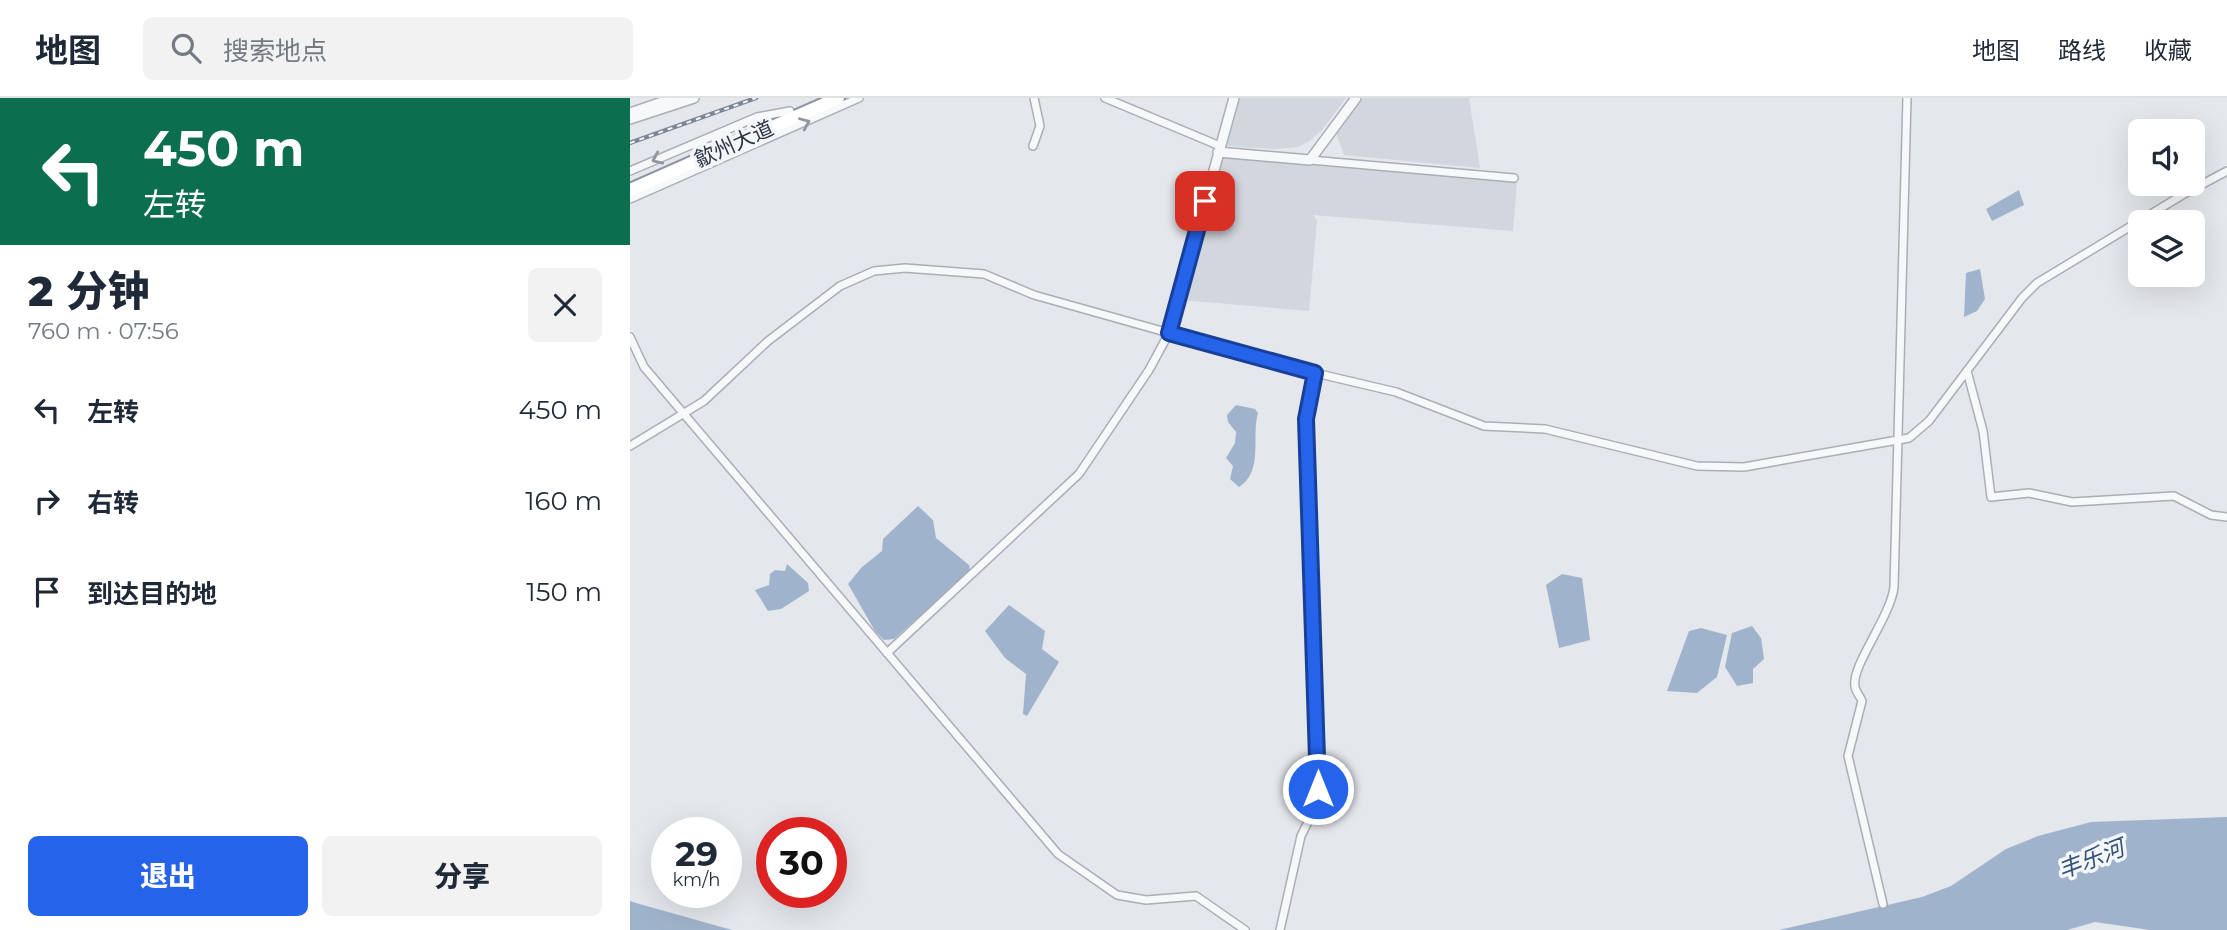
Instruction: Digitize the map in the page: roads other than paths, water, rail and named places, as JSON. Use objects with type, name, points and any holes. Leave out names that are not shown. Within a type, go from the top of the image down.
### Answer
[{"type":"highway","name":"歙州大道","points":[[630,182],[819,98]]},
{"type":"highway","name":"歙州大道","points":[[630,190],[838,98]]},
{"type":"street","points":[[630,113],[674,98]]},
{"type":"street","points":[[630,119],[694,98]]},
{"type":"street","points":[[630,199],[859,98]]},
{"type":"street","points":[[1033,146],[1040,126],[1034,98]]},
{"type":"street","points":[[1105,98],[1219,149],[1514,178]]},
{"type":"street","points":[[887,653],[1079,474],[1149,370],[1169,333],[1234,98]]},
{"type":"street","points":[[1310,160],[1356,98]]},
{"type":"street","points":[[1883,904],[1848,754],[1862,703],[1855,687],[1857,674],[1888,612],[1893,595],[1907,98]]},
{"type":"street","points":[[630,171],[757,117],[790,111]]},
{"type":"street","points":[[630,446],[685,415],[768,341],[833,291],[856,278],[881,270],[905,268],[976,272],[1034,295],[1315,373],[1396,392],[1484,426],[1545,429],[1564,437],[1705,467],[1744,467],[1909,438],[1923,426],[2022,298],[2037,283],[2227,171]]},
{"type":"street","points":[[630,337],[645,367],[1058,854],[1117,895],[1130,898],[1196,896],[1245,930]]},
{"type":"street","points":[[1967,371],[1983,432],[1992,497],[2029,493],[2071,502],[2172,495],[2211,515],[2227,517]]},
{"type":"street","points":[[1280,930],[1301,836],[1319,800],[1306,419],[1315,373]]},
{"type":"water","points":[[2019,190],[2024,205],[1992,221],[1986,209]]},
{"type":"water","points":[[1980,269],[1985,299],[1977,311],[1964,317],[1966,273]]},
{"type":"water","points":[[1236,405],[1255,409],[1258,413],[1252,472],[1239,487],[1230,479],[1233,466],[1226,458],[1235,443],[1236,432],[1228,422],[1227,415]]},
{"type":"water","points":[[918,506],[933,520],[936,538],[969,565],[970,571],[919,622],[915,620],[894,639],[884,640],[875,631],[848,584],[862,567],[882,551],[883,539]]},
{"type":"water","points":[[787,564],[808,583],[809,591],[781,609],[768,611],[755,590],[769,585],[770,574],[775,570],[785,571]]},
{"type":"water","points":[[1562,574],[1582,578],[1590,640],[1559,648],[1546,585]]},
{"type":"water","points":[[1009,605],[1045,631],[1042,649],[1059,662],[1027,716],[1023,714],[1026,674],[1005,658],[985,631]]},
{"type":"water","points":[[1752,626],[1761,638],[1764,659],[1753,669],[1753,683],[1737,686],[1725,667],[1732,633]]},
{"type":"water","points":[[1701,628],[1727,635],[1717,677],[1697,693],[1667,691],[1689,631]]},
{"type":"water","name":"丰乐河","points":[[2227,817],[2227,930],[2150,930],[2095,922],[2067,930],[1779,930],[1922,897],[1951,886],[2006,849],[2038,836],[2091,822]]},
{"type":"water","points":[[630,901],[732,930],[630,930]]},
{"type":"railway","points":[[630,143],[756,98]]}]
